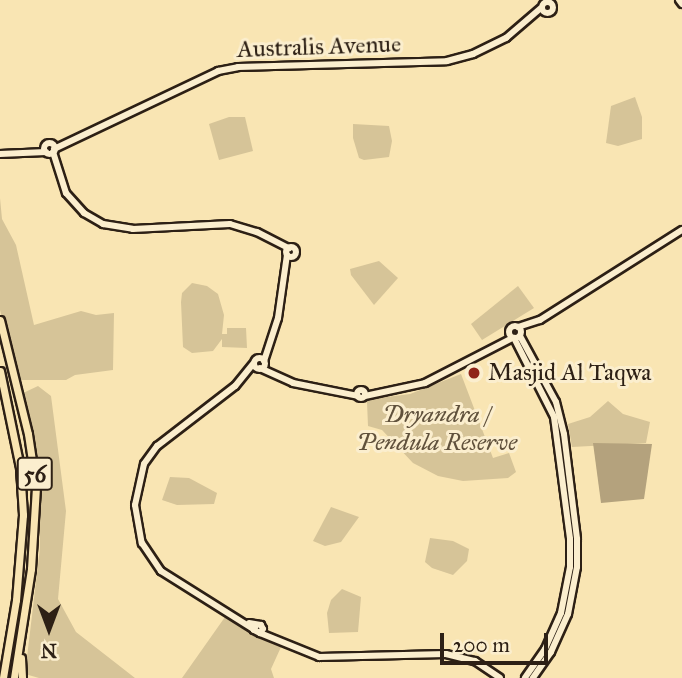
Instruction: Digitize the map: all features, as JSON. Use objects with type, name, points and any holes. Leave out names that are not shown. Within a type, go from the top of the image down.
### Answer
[{"type":"main road","name":"56","points":[[0,320],[28,434],[36,486],[32,569],[22,630],[5,674]]},
{"type":"main road","name":"56","points":[[0,371],[20,467],[23,515],[16,600],[5,674]]},
{"type":"main road","points":[[22,630],[22,678]]},
{"type":"street","name":"Australis Avenue","points":[[50,150],[218,71],[249,67],[447,61],[489,47],[543,10],[551,11],[553,2]]},
{"type":"street","points":[[0,154],[50,150],[74,204],[103,224],[133,229],[211,225],[261,237],[289,253],[278,318],[259,364],[158,446],[144,464],[136,488],[135,505],[142,543],[161,571],[177,584],[303,653],[318,657],[446,654],[475,661],[500,678]]},
{"type":"street","points":[[259,364],[293,383],[343,392],[380,393],[425,383],[516,334],[602,280],[608,272],[621,268],[682,230]]},
{"type":"street","points":[[516,334],[556,402],[577,539],[574,591],[568,614],[551,652],[533,678]]},
{"type":"street","points":[[525,678],[545,649],[561,613],[567,590],[570,539],[567,482]]},
{"type":"green space","points":[[635,97],[642,117],[642,139],[618,146],[606,143],[611,106]]},
{"type":"green space","points":[[229,117],[245,117],[253,151],[219,160],[209,124]]},
{"type":"green space","points":[[353,124],[389,126],[392,141],[389,157],[364,160],[359,158],[353,138]]},
{"type":"green space","points":[[0,198],[2,219],[16,245],[34,325],[81,311],[96,315],[114,313],[113,370],[75,375],[66,380],[20,380],[14,372],[0,310]]},
{"type":"green space","points":[[379,261],[398,278],[374,305],[351,275],[350,269]]},
{"type":"green space","points":[[192,283],[207,286],[218,294],[224,315],[222,334],[227,334],[227,328],[246,328],[247,348],[222,347],[222,339],[213,351],[192,353],[183,347],[182,293]]},
{"type":"green space","points":[[518,286],[534,308],[482,340],[471,324]]},
{"type":"green space","name":"Dryandra / Pendula Reserve","points":[[461,374],[493,458],[509,453],[516,472],[508,478],[463,481],[438,476],[413,463],[382,430],[368,426],[367,402],[371,399],[410,394]]},
{"type":"green space","points":[[38,386],[51,396],[66,511],[58,599],[76,632],[135,678],[39,678],[25,674],[40,548],[39,490],[21,394]]},
{"type":"green space","points":[[608,401],[623,414],[650,422],[646,443],[572,447],[568,424],[590,417]]},
{"type":"green space","points":[[170,477],[189,478],[217,493],[214,504],[177,505],[162,500]]},
{"type":"green space","points":[[331,507],[359,517],[341,542],[325,546],[313,541]]},
{"type":"green space","points":[[430,538],[453,541],[469,549],[467,561],[453,575],[432,568],[425,562]]},
{"type":"green space","points":[[342,589],[361,597],[358,632],[329,633],[327,613],[331,600]]},
{"type":"green space","points":[[225,617],[257,637],[281,647],[271,669],[274,678],[182,678]]},
{"type":"shaded area","points":[[593,443],[652,444],[644,499],[601,503]]},
{"type":"place","name":"Masjid Al Taqwa","points":[[474,373]]}]
